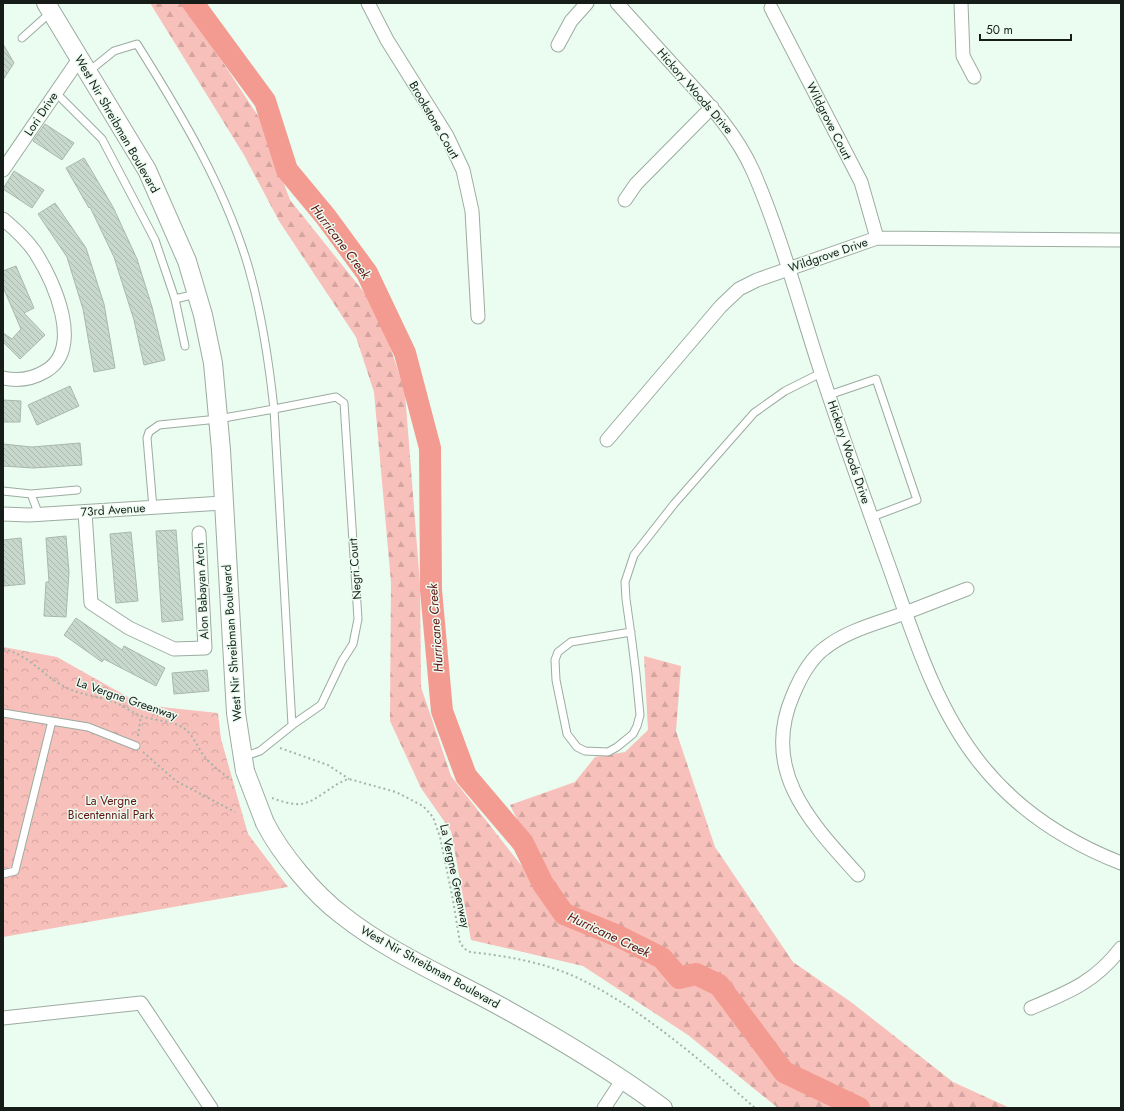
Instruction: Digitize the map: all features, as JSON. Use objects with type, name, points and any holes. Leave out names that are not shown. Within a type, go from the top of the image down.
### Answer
[{"type":"main road","name":"West Nir Shreibman Boulevard","points":[[49,7],[83,66],[147,170],[187,262],[197,294],[213,363],[241,770],[265,823],[301,875],[341,915],[387,945],[507,1010],[623,1079],[663,1108]]},
{"type":"street","name":"Brookstone Court","points":[[368,3],[387,40],[447,136],[463,170],[472,211],[478,317]]},
{"type":"street","points":[[558,46],[571,21],[587,3]]},
{"type":"street","name":"Hickory Woods Drive","points":[[617,3],[712,107],[734,136],[752,169],[766,202],[821,373],[905,613],[938,693],[956,729],[979,762],[1001,787],[1028,812],[1057,832],[1089,850],[1121,863]]},
{"type":"street","points":[[962,3],[962,56],[974,77]]},
{"type":"street","name":"Wildgrove Court","points":[[771,8],[861,182],[877,238]]},
{"type":"street","name":"Lori Drive","points":[[3,170],[56,93],[83,66]]},
{"type":"street","points":[[625,200],[636,184],[712,107]]},
{"type":"street","points":[[3,219],[18,231],[34,251],[46,272],[54,287],[65,331],[64,344],[60,354],[54,364],[47,371],[37,376],[25,379],[3,378]]},
{"type":"street","name":"Wildgrove Drive","points":[[607,440],[721,306],[739,289],[757,280],[877,238],[1121,240]]},
{"type":"street","name":"73rd Avenue","points":[[3,514],[39,515],[223,503]]},
{"type":"street","name":"Alon Babayan Arch","points":[[85,512],[91,603],[128,628],[174,649],[205,648],[199,533]]},
{"type":"street","points":[[858,875],[804,812],[792,789],[784,764],[785,721],[790,702],[799,681],[808,667],[824,648],[858,629],[967,589]]},
{"type":"street","points":[[1031,1008],[1074,990],[1096,975],[1119,955]]},
{"type":"street","points":[[3,1018],[141,1003],[211,1108]]},
{"type":"street","points":[[604,1108],[623,1079]]},
{"type":"lane","points":[[22,38],[49,7]]},
{"type":"lane","points":[[83,66],[114,52],[137,44],[180,112],[226,206],[249,269],[266,344],[274,409],[292,725]]},
{"type":"lane","points":[[56,93],[102,139],[155,240],[175,299],[185,346]]},
{"type":"lane","points":[[175,299],[197,294]]},
{"type":"lane","points":[[631,632],[571,642],[558,652],[555,660],[556,680],[568,734],[577,747],[585,751],[608,752],[617,747],[633,734],[640,715],[631,632],[625,582],[634,555],[643,542],[737,430],[754,413],[786,391],[821,373]]},
{"type":"lane","points":[[829,396],[876,379],[916,500],[872,517]]},
{"type":"lane","name":"Negri Court","points":[[152,508],[147,438],[149,432],[159,426],[218,419],[336,397],[344,403],[358,619],[353,644],[342,661],[321,705],[292,725],[241,770]]},
{"type":"lane","points":[[3,491],[31,494],[77,490]]},
{"type":"lane","points":[[31,494],[39,515]]},
{"type":"lane","points":[[3,713],[88,727],[136,746]]},
{"type":"lane","points":[[3,874],[15,871],[52,721]]},
{"type":"path","name":"La Vergne Greenway","points":[[3,649],[15,652],[31,661],[46,675],[67,688],[93,697],[111,700],[141,716],[176,724],[186,730],[204,756],[219,771],[241,770]]},
{"type":"path","points":[[141,716],[136,746],[161,770],[176,781],[235,812]]},
{"type":"path","name":"La Vergne Greenway","points":[[268,745],[328,765],[349,779],[396,792],[423,806],[433,817],[440,837],[460,943],[465,949],[470,952],[517,958],[582,980],[635,1012],[670,1038],[755,1108]]},
{"type":"path","points":[[265,795],[286,802],[301,804],[349,779]]},
{"type":"green space","points":[[150,3],[184,3],[260,119],[290,200],[379,311],[405,393],[420,584],[421,687],[451,776],[525,870],[536,857],[510,805],[575,782],[595,757],[625,752],[648,730],[644,656],[681,666],[676,731],[715,847],[793,962],[851,1002],[953,1082],[1010,1108],[778,1108],[688,1035],[583,966],[471,940],[451,831],[421,788],[390,721],[391,582],[374,392],[356,337],[279,221],[244,155]]},
{"type":"green space","name":"La Vergne Bicentennial Park","points":[[3,647],[57,657],[142,705],[218,713],[221,739],[248,834],[288,887],[3,937]]},
{"type":"building","points":[[3,44],[14,63],[3,80]]},
{"type":"building","points":[[45,124],[74,143],[62,160],[33,141]]},
{"type":"building","points":[[84,158],[113,207],[137,259],[152,307],[165,360],[144,365],[134,320],[114,257],[90,207],[89,208],[66,168]]},
{"type":"building","points":[[14,171],[44,190],[32,208],[3,189]]},
{"type":"building","points":[[55,203],[86,248],[104,304],[115,368],[94,372],[83,309],[67,257],[38,214]]},
{"type":"building","points":[[16,266],[34,308],[24,313],[45,335],[20,359],[3,342],[3,333],[12,339],[21,329],[3,287],[3,271]]},
{"type":"building","points":[[70,386],[79,406],[37,425],[28,405]]},
{"type":"building","points":[[3,400],[21,401],[20,422],[3,422]]},
{"type":"building","points":[[80,443],[82,465],[33,468],[3,466],[3,444],[32,447]]},
{"type":"building","points":[[176,530],[183,620],[162,622],[156,531]]},
{"type":"building","points":[[131,532],[138,601],[116,603],[110,534]]},
{"type":"building","points":[[66,536],[69,572],[66,617],[44,616],[46,582],[49,582],[46,538]]},
{"type":"building","points":[[21,538],[25,584],[4,586],[3,540]]},
{"type":"building","points":[[76,618],[122,650],[124,646],[165,668],[156,686],[104,659],[102,662],[64,635]]},
{"type":"building","points":[[207,670],[209,691],[174,694],[172,673]]},
{"type":"waterway","name":"Hurricane Creek","points":[[193,3],[265,101],[287,170],[326,217],[367,273],[405,353],[430,448],[431,590],[442,711],[466,776],[523,843],[543,884],[564,914],[618,936],[662,958],[679,978],[696,974],[719,985],[784,1072],[859,1108]]}]
